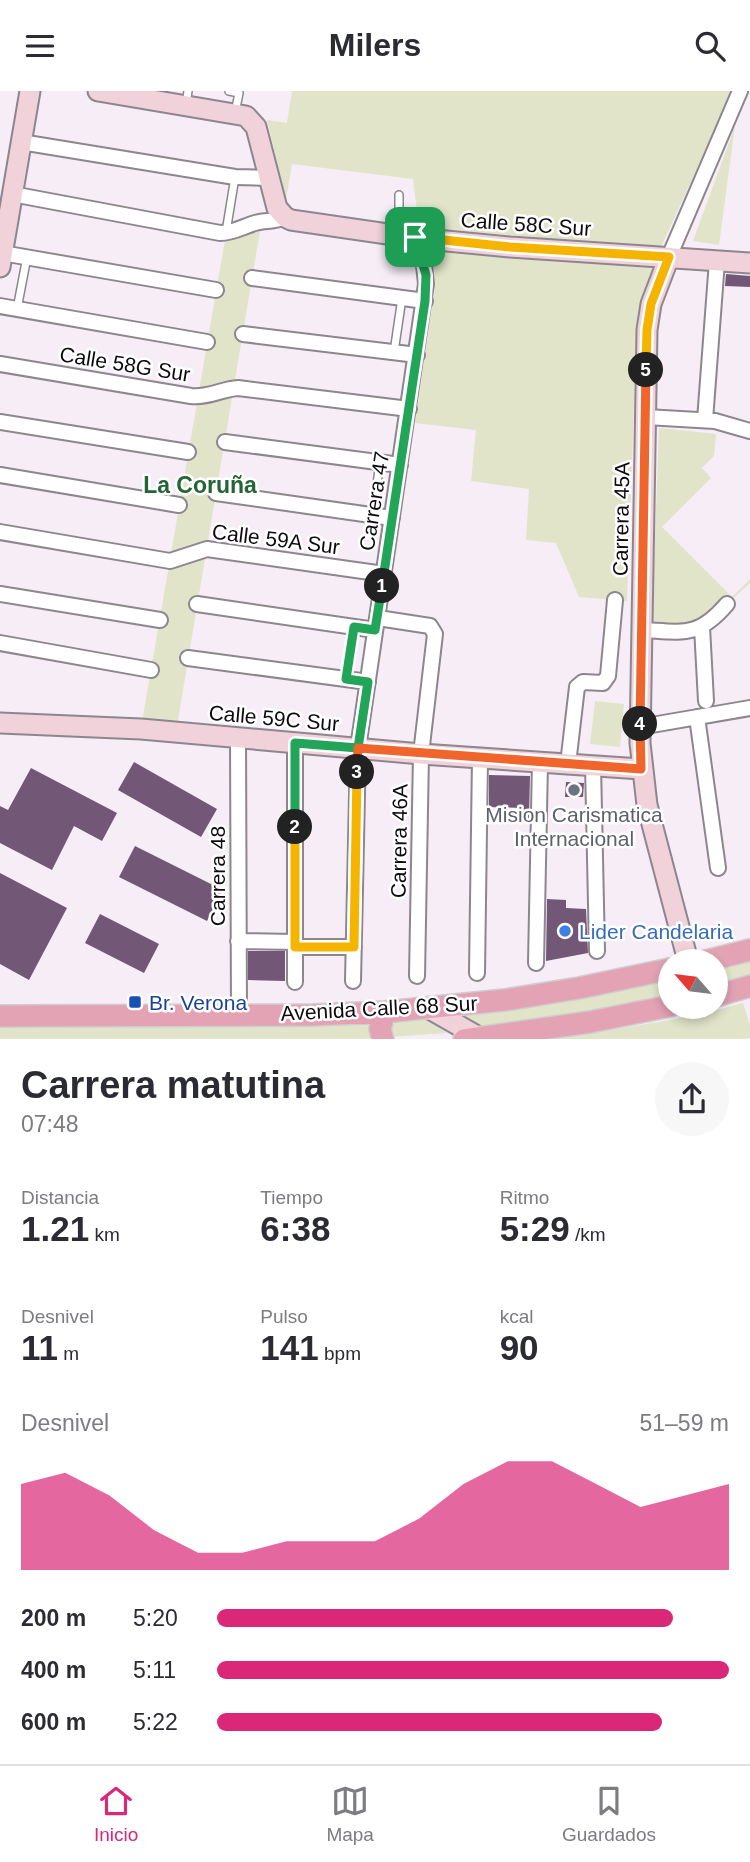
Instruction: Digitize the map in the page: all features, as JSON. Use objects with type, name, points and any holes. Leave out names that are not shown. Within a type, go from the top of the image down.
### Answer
[{"type":"main road","points":[[728,956],[750,950]]},
{"type":"main road","name":"Avenida Calle 68 Sur","points":[[0,1016],[385,1012],[525,997],[658,971]]},
{"type":"main road","points":[[728,992],[750,986]]},
{"type":"main road","name":"Avenida Calle 68 Sur","points":[[476,1039],[590,1022],[658,1008]]},
{"type":"main road","points":[[383,1039],[380,1029],[385,1012]]},
{"type":"street","points":[[30,91],[1,260],[27,257],[216,290]]},
{"type":"street","points":[[99,91],[187,98],[241,115],[256,127],[277,208],[285,217]]},
{"type":"street","name":"Carrera 45A","points":[[685,949],[641,769],[647,330],[651,304],[669,257],[740,91]]},
{"type":"street","points":[[21,142],[235,177],[269,178]]},
{"type":"street","name":"Calle 58C Sur","points":[[12,194],[226,233],[254,223],[285,217],[312,224],[407,237],[510,247],[750,263]]},
{"type":"street","name":"Carrera 47","points":[[353,981],[358,748],[425,301],[426,275],[407,237]]},
{"type":"street","points":[[705,420],[717,261]]},
{"type":"street","points":[[253,278],[425,301]]},
{"type":"street","points":[[0,306],[207,342]]},
{"type":"street","points":[[243,334],[417,355]]},
{"type":"street","name":"Calle 58G Sur","points":[[0,364],[191,396],[205,396],[238,388],[409,409]]},
{"type":"street","points":[[646,417],[705,420],[750,431]]},
{"type":"street","points":[[0,422],[188,452]]},
{"type":"street","points":[[225,442],[400,465]]},
{"type":"street","points":[[0,475],[179,505]]},
{"type":"street","points":[[216,493],[392,518]]},
{"type":"street","name":"Calle 59A Sur","points":[[0,532],[166,560],[178,559],[206,549],[384,574]]},
{"type":"street","points":[[0,594],[160,619]]},
{"type":"street","points":[[568,764],[577,687],[583,682],[603,683],[608,676],[615,600]]},
{"type":"street","points":[[197,604],[354,627],[377,624]]},
{"type":"street","points":[[642,630],[684,632],[702,628],[727,604]]},
{"type":"street","name":"Carrera 46A","points":[[377,624],[430,625],[435,634],[421,754],[417,976]]},
{"type":"street","points":[[702,628],[706,701]]},
{"type":"street","points":[[0,643],[151,670]]},
{"type":"street","points":[[188,658],[368,682]]},
{"type":"street","points":[[640,727],[750,708]]},
{"type":"street","points":[[698,717],[718,868]]},
{"type":"street","name":"Calle 59C Sur","points":[[0,723],[237,737],[421,754],[641,769]]},
{"type":"street","name":"Calle 59C Sur","points":[[0,735],[27,723]]},
{"type":"street","name":"Carrera 48","points":[[237,737],[239,1015]]},
{"type":"street","points":[[295,743],[295,982]]},
{"type":"street","points":[[477,973],[480,758]]},
{"type":"street","points":[[536,963],[540,762]]},
{"type":"street","points":[[593,765],[597,951]]},
{"type":"street","points":[[238,941],[354,947]]},
{"type":"street","points":[[428,1007],[476,1039]]},
{"type":"lane","points":[[229,91],[239,93],[241,115]]},
{"type":"lane","points":[[226,233],[235,177]]},
{"type":"lane","points":[[398,195],[407,237]]},
{"type":"lane","points":[[17,309],[27,257]]},
{"type":"lane","points":[[394,353],[402,298]]},
{"type":"lane","points":[[373,515],[380,462]]},
{"type":"lane","points":[[346,679],[354,627]]},
{"type":"green space","points":[[292,91],[733,91],[660,249],[419,227],[413,179],[292,164],[286,200],[267,120],[287,123]]},
{"type":"green space","points":[[735,126],[719,245],[693,241]]},
{"type":"green space","points":[[260,231],[177,726],[142,722],[225,240]]},
{"type":"green space","points":[[433,249],[655,267],[646,285],[637,322],[627,601],[579,597],[556,543],[526,540],[529,489],[471,481],[476,430],[415,423],[435,288]]},
{"type":"green space","points":[[659,428],[716,434],[714,456],[702,468],[711,478],[662,527],[732,597],[750,579],[750,583],[727,604],[722,601],[697,619],[675,625],[652,625]]},
{"type":"green space","points":[[595,701],[624,704],[620,747],[590,744]]},
{"type":"green space","points":[[750,959],[750,977],[728,983],[728,965]]},
{"type":"green space","points":[[658,980],[658,999],[586,1014],[481,1029],[456,1015]]},
{"type":"green space","points":[[743,1003],[750,1025],[750,1038],[556,1039],[676,1019],[728,1019],[728,1007]]},
{"type":"green space","points":[[425,1017],[447,1033],[360,1039],[0,1039],[0,1027]]},
{"type":"building","points":[[726,274],[750,276],[750,287],[725,286]]},
{"type":"building","points":[[134,762],[217,809],[201,837],[118,790]]},
{"type":"building","points":[[31,768],[117,813],[102,841],[74,826],[52,870],[0,843],[0,806],[8,810]]},
{"type":"building","points":[[489,775],[530,776],[529,819],[522,819],[522,808],[489,807]]},
{"type":"building","name":"Mision Carismatica Internacional","points":[[566,782],[584,783],[583,797],[565,797]]},
{"type":"building","points":[[135,846],[223,890],[207,921],[119,877]]},
{"type":"building","points":[[0,873],[67,908],[29,980],[0,964]]},
{"type":"building","name":"Lider Candelaria","points":[[547,899],[566,900],[566,908],[586,909],[588,953],[546,961]]},
{"type":"building","points":[[100,914],[159,944],[144,973],[85,943]]},
{"type":"building","points":[[248,951],[285,951],[285,981],[248,980]]},
{"type":"place","name":"Mision Carismatica Internacional","points":[[574,790]]},
{"type":"place","name":"Lider Candelaria","points":[[565,931]]},
{"type":"place","name":"Br. Verona","points":[[135,1002]]},
{"type":"district","name":"La Coruña","points":[[200,485]]},
{"type":"route","points":[[415,237],[426,275],[425,301],[378,618],[375,630],[354,627],[346,679],[368,682],[358,748],[295,743],[295,947],[354,947],[358,748],[641,769],[647,330],[651,304],[669,257],[510,247],[415,237]]}]
